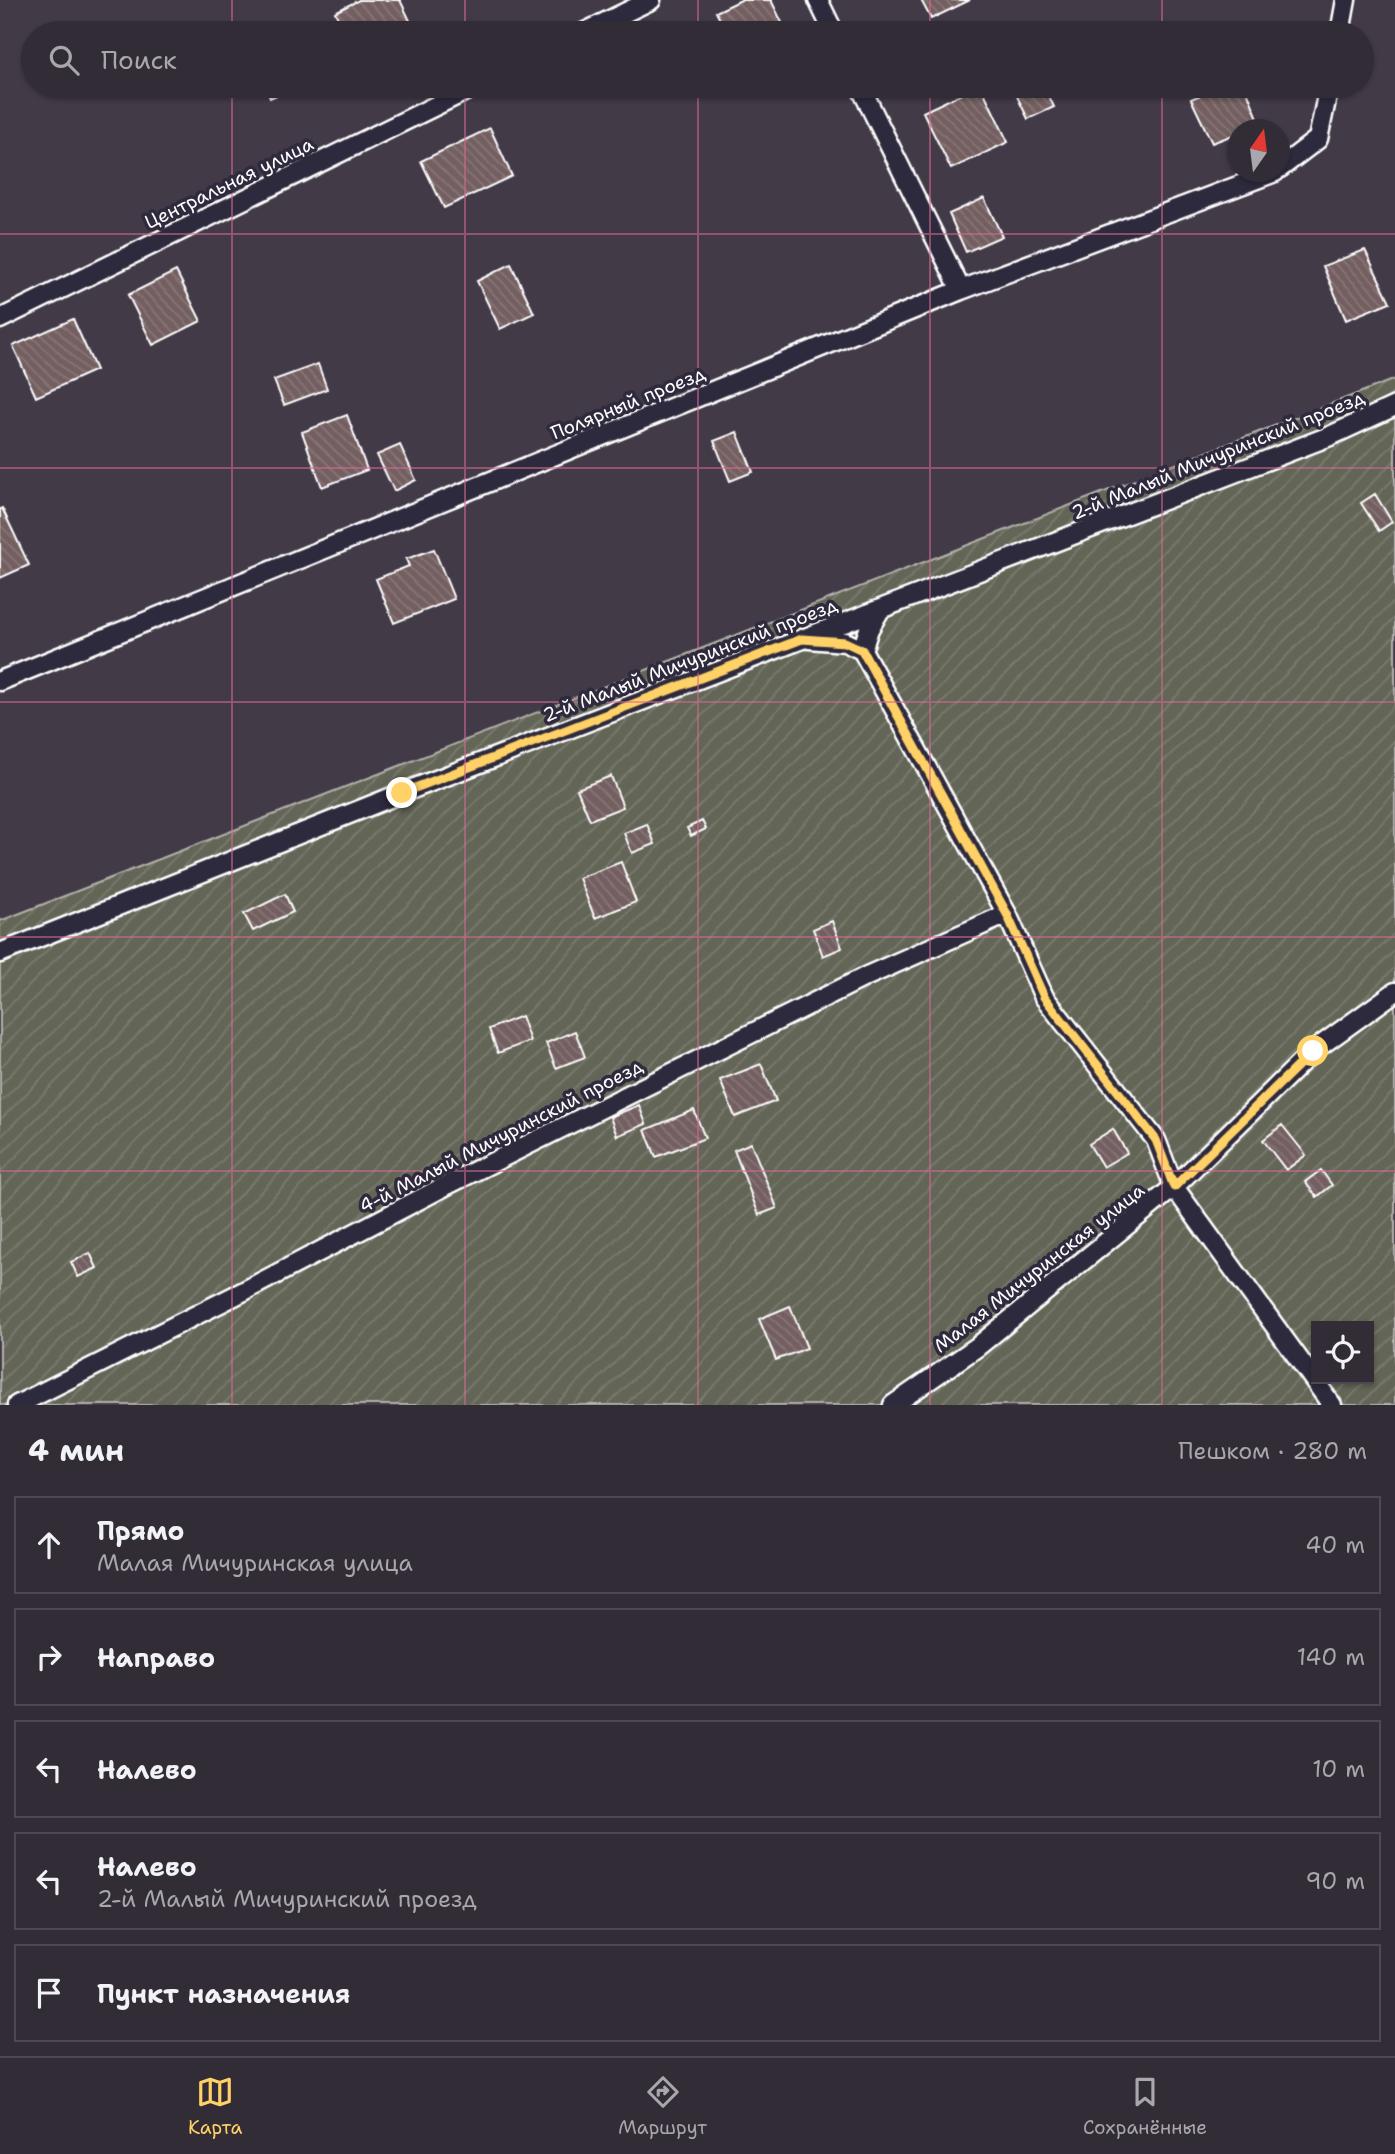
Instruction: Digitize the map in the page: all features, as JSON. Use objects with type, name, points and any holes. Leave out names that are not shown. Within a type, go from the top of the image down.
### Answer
[{"type":"lane","points":[[608,21],[651,0]]},
{"type":"lane","points":[[818,0],[828,21]]},
{"type":"lane","points":[[1342,21],[1346,0]]},
{"type":"lane","name":"Центральная улица","points":[[0,318],[451,98]]},
{"type":"lane","points":[[866,98],[961,290]]},
{"type":"lane","name":"Полярный проезд","points":[[1290,160],[1318,139],[1327,98]]},
{"type":"lane","name":"Полярный проезд","points":[[0,681],[961,290],[1245,182]]},
{"type":"lane","name":"2-й Малый Мичуринский проезд","points":[[0,953],[1330,436],[1395,406]]},
{"type":"lane","points":[[862,650],[869,629],[880,610]]},
{"type":"lane","points":[[802,639],[845,642],[862,650],[1007,914],[1044,997],[1156,1140],[1174,1187],[1332,1405]]},
{"type":"lane","name":"4-й Малый Мичуринский проезд","points":[[17,1405],[449,1184],[867,976],[1007,914]]},
{"type":"lane","name":"Малая Мичуринская улица","points":[[893,1405],[977,1347],[1174,1187],[1313,1051],[1395,992]]},
{"type":"green space","points":[[1395,379],[1395,1405],[0,1405],[0,921]]},
{"type":"building","points":[[359,0],[400,0],[410,21],[339,21],[335,12]]},
{"type":"building","points":[[741,0],[771,0],[781,21],[721,21],[716,12]]},
{"type":"building","points":[[921,0],[970,0],[931,19]]},
{"type":"building","points":[[953,98],[987,98],[1008,142],[951,169],[923,112]]},
{"type":"building","points":[[1018,98],[1050,98],[1054,107],[1028,119]]},
{"type":"building","points":[[1250,98],[1258,119],[1227,119],[1227,137],[1212,143],[1191,99]]},
{"type":"building","points":[[490,128],[512,176],[444,208],[421,161]]},
{"type":"building","points":[[984,198],[1002,236],[966,252],[949,214]]},
{"type":"building","points":[[1365,250],[1390,302],[1346,320],[1323,266]]},
{"type":"building","points":[[511,264],[534,313],[500,329],[477,281]]},
{"type":"building","points":[[176,271],[201,321],[153,345],[128,295]]},
{"type":"building","points":[[73,319],[96,370],[36,397],[13,346]]},
{"type":"building","points":[[318,364],[327,389],[284,405],[274,380]]},
{"type":"building","points":[[347,415],[367,470],[322,487],[302,432]]},
{"type":"building","points":[[737,432],[753,472],[730,481],[714,441]]},
{"type":"building","points":[[400,445],[416,480],[394,491],[377,455]]},
{"type":"building","points":[[1375,494],[1392,522],[1379,531],[1361,503]]},
{"type":"building","points":[[2,508],[29,565],[0,578],[0,509]]},
{"type":"building","points":[[434,549],[454,599],[394,623],[376,579],[409,566],[406,559]]},
{"type":"building","points":[[611,776],[623,807],[590,820],[577,789]]},
{"type":"building","points":[[702,821],[706,829],[691,836],[687,828]]},
{"type":"building","points":[[647,824],[655,844],[632,853],[624,833]]},
{"type":"building","points":[[621,862],[636,902],[595,918],[579,878]]},
{"type":"building","points":[[285,894],[293,912],[253,931],[244,914]]},
{"type":"building","points":[[832,921],[842,948],[823,956],[813,929]]},
{"type":"building","points":[[521,1016],[530,1041],[498,1053],[489,1029]]},
{"type":"building","points":[[575,1031],[585,1057],[556,1068],[546,1043]]},
{"type":"building","points":[[761,1064],[776,1101],[735,1117],[720,1080]]},
{"type":"building","points":[[639,1105],[646,1124],[617,1136],[610,1117]]},
{"type":"building","points":[[694,1110],[705,1138],[656,1157],[645,1130]]},
{"type":"building","points":[[1282,1125],[1306,1155],[1286,1170],[1263,1140]]},
{"type":"building","points":[[1113,1129],[1127,1153],[1103,1167],[1089,1144]]},
{"type":"building","points":[[751,1143],[777,1208],[759,1215],[734,1150]]},
{"type":"building","points":[[1321,1170],[1332,1185],[1317,1197],[1305,1182]]},
{"type":"building","points":[[90,1253],[97,1268],[78,1277],[71,1262]]},
{"type":"building","points":[[790,1306],[807,1348],[776,1360],[759,1319]]},
{"type":"route","points":[[402,793],[802,639],[845,642],[862,650],[1007,914],[1044,997],[1156,1140],[1174,1187],[1313,1051]]}]
